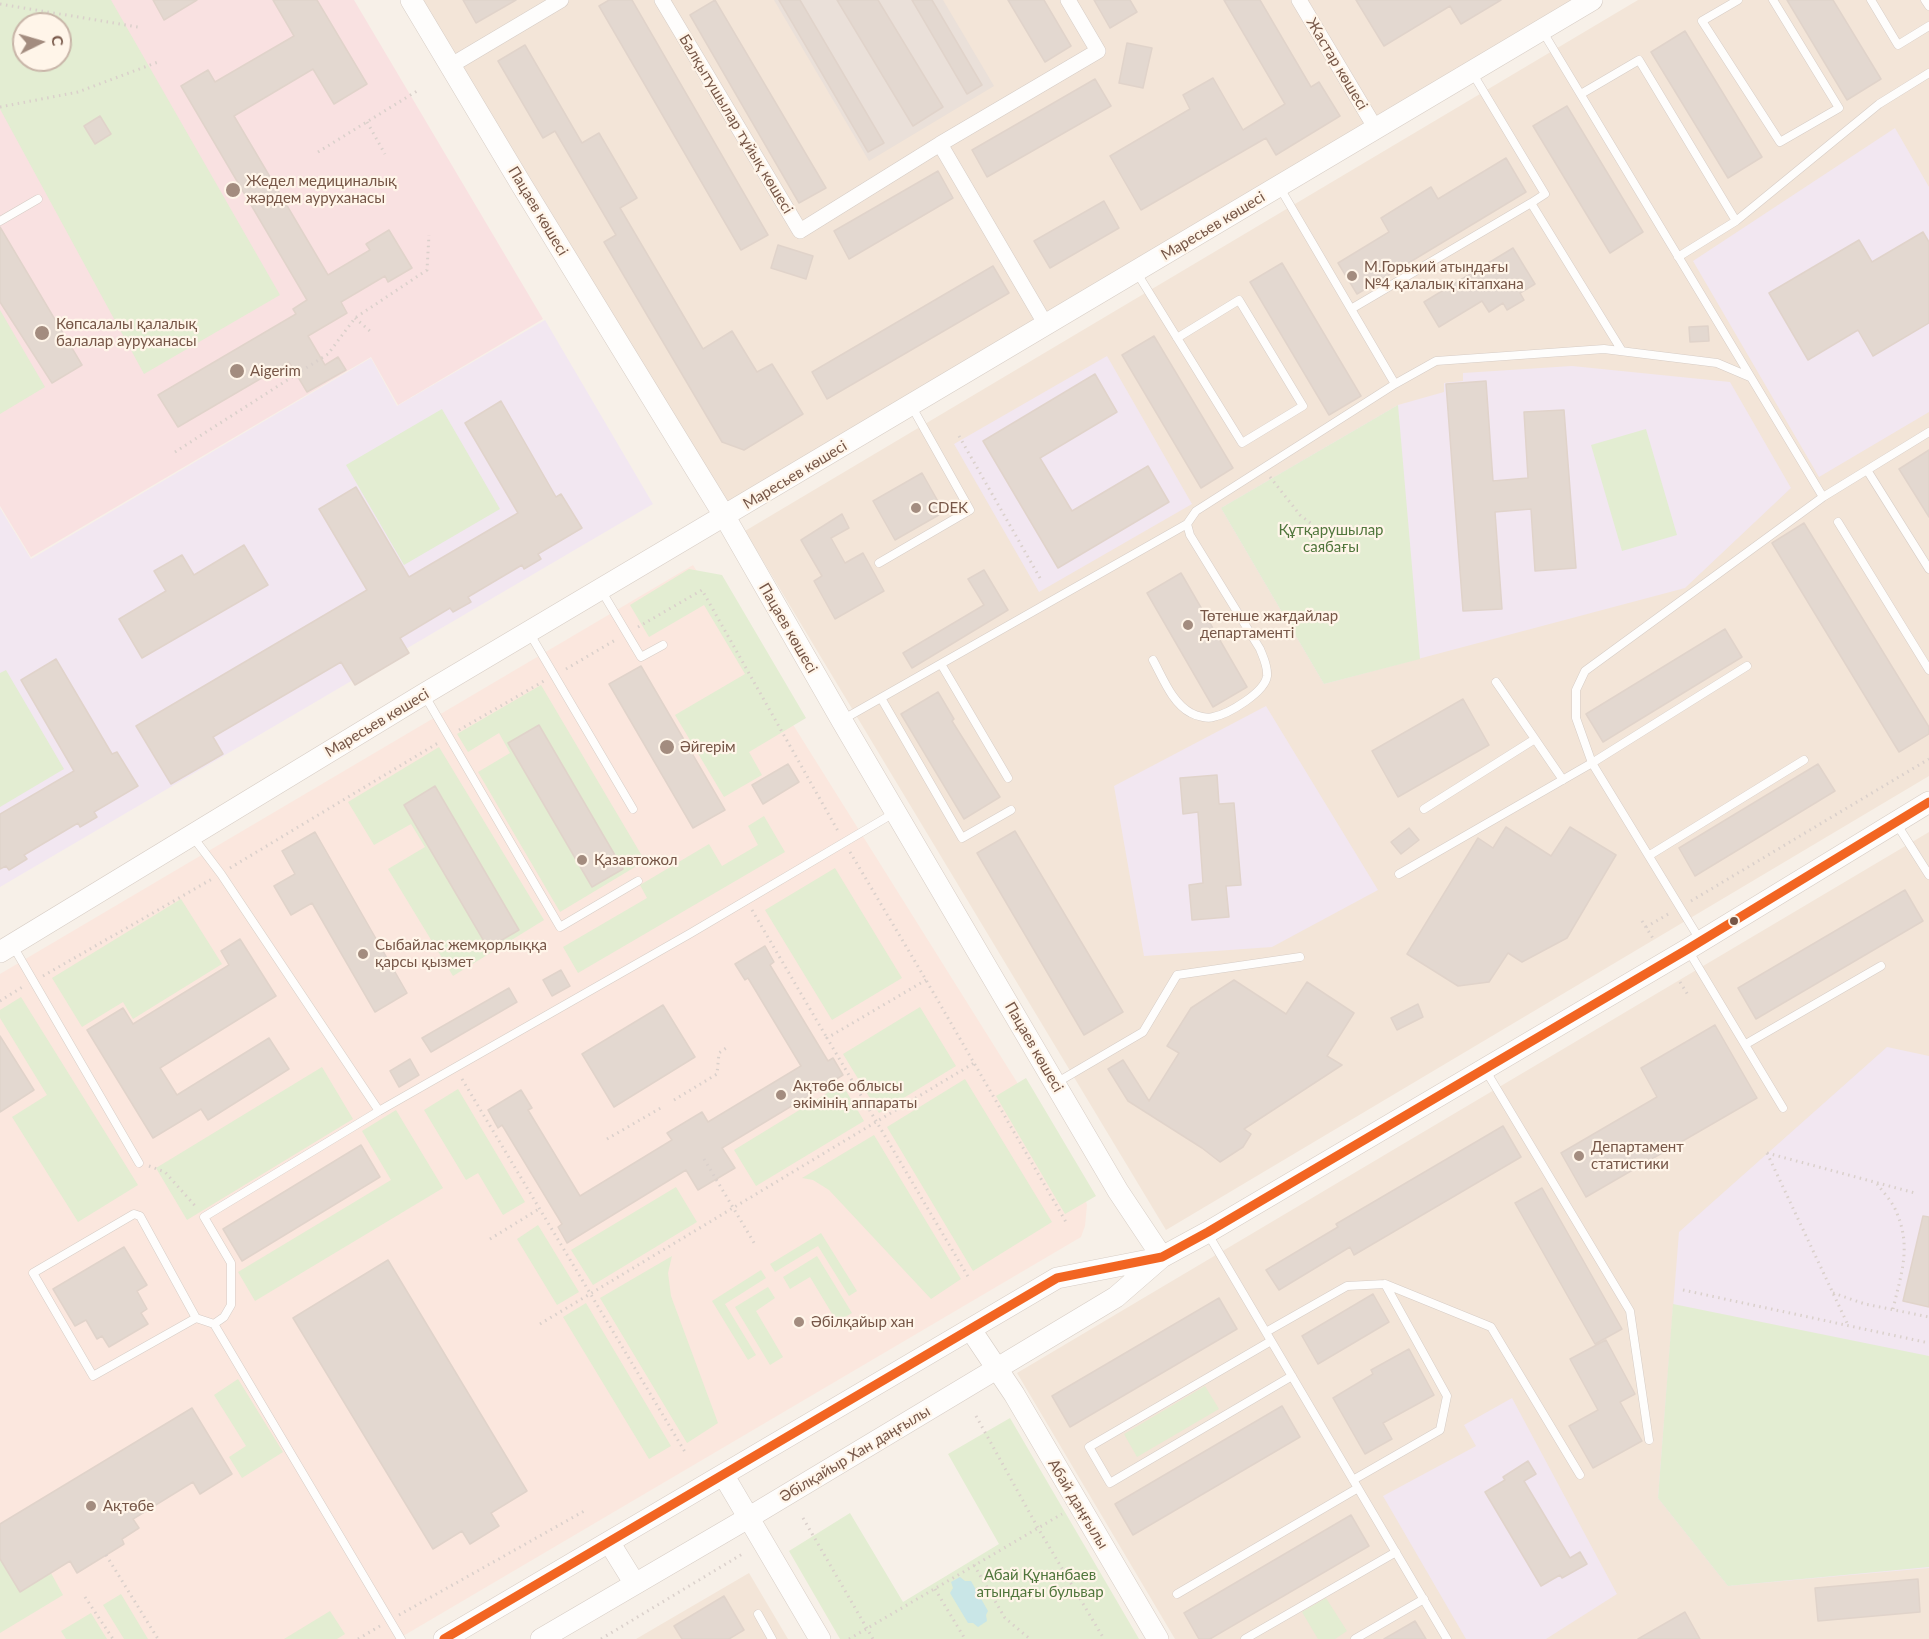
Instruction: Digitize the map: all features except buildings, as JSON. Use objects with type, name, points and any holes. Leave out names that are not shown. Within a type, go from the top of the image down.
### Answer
[{"type":"main road","name":"Пацаев көшесі","points":[[411,0],[725,517],[1118,1191],[1162,1257]]},
{"type":"main road","name":"Маресьев көшесі","points":[[6,949],[424,694],[1592,0]]},
{"type":"main road","name":"Әбілқайыр Хан даңғылы","points":[[541,1639],[748,1518],[1116,1297],[1162,1257],[1485,1069],[1929,802]]},
{"type":"main road","name":"Әбілқайыр Хан даңғылы","points":[[444,1639],[1057,1278],[1162,1257]]},
{"type":"main road","name":"Абай даңғылы","points":[[971,1330],[1014,1394],[1158,1639]]},
{"type":"main road","points":[[724,1476],[820,1639]]},
{"type":"main road","points":[[609,1542],[635,1584]]},
{"type":"street","points":[[450,66],[561,0]]},
{"type":"street","name":"Балқытушылар тұйық көшесі","points":[[662,0],[800,231],[940,144],[1098,51],[1068,0]]},
{"type":"street","name":"Жастар көшесі","points":[[1299,0],[1376,129]]},
{"type":"street","points":[[940,144],[1047,325]]},
{"type":"lane","points":[[1738,0],[1702,21],[1780,142],[1839,108],[1773,0]]},
{"type":"lane","points":[[1871,0],[1898,45],[1929,26]]},
{"type":"lane","points":[[1925,0],[1929,6]]},
{"type":"lane","points":[[1542,30],[1822,497]]},
{"type":"lane","points":[[1581,94],[1639,60],[1736,221]]},
{"type":"lane","points":[[1351,309],[1545,194],[1472,71]]},
{"type":"lane","points":[[1678,257],[1736,221],[1879,104],[1929,73]]},
{"type":"lane","points":[[1280,186],[1395,384]]},
{"type":"lane","points":[[0,221],[38,199]]},
{"type":"lane","points":[[1531,203],[1622,351]]},
{"type":"lane","points":[[1137,272],[1242,442],[1303,406],[1239,300],[1178,338]]},
{"type":"lane","points":[[842,721],[1187,524],[1196,511],[1395,384],[1436,361],[1604,349],[1717,363],[1750,377]]},
{"type":"lane","points":[[879,562],[970,510],[911,406]]},
{"type":"lane","points":[[1783,1108],[1746,1044],[1694,945],[1680,907],[1592,763],[1576,718],[1576,690],[1586,671],[1822,497],[1929,432]]},
{"type":"lane","points":[[1867,470],[1929,568]]},
{"type":"lane","points":[[1838,522],[1929,670]]},
{"type":"lane","points":[[1153,660],[1177,702],[1192,714],[1212,718],[1232,710],[1256,693],[1267,678],[1267,666],[1260,649],[1198,550],[1187,524]]},
{"type":"lane","points":[[601,590],[640,657],[663,645]]},
{"type":"lane","points":[[529,633],[633,809]]},
{"type":"lane","points":[[941,664],[1008,778]]},
{"type":"lane","points":[[1399,874],[1592,763],[1747,666]]},
{"type":"lane","points":[[1496,682],[1563,780]]},
{"type":"lane","points":[[424,694],[560,927],[638,881]]},
{"type":"lane","points":[[881,698],[962,838],[1011,810]]},
{"type":"lane","points":[[1424,809],[1535,739]]},
{"type":"lane","points":[[1650,855],[1804,759]]},
{"type":"lane","points":[[214,1324],[224,1317],[231,1305],[231,1263],[204,1217],[379,1111],[896,812]]},
{"type":"lane","points":[[1896,822],[1929,875]]},
{"type":"lane","points":[[191,835],[221,874],[379,1111]]},
{"type":"lane","points":[[6,949],[35,980],[139,1163]]},
{"type":"lane","points":[[1055,1083],[1143,1032],[1177,975],[1300,957]]},
{"type":"lane","points":[[1746,1044],[1881,966]]},
{"type":"lane","points":[[1485,1069],[1630,1311],[1649,1440]]},
{"type":"lane","points":[[196,1318],[93,1376],[33,1273],[134,1214],[140,1216],[196,1318],[214,1324],[401,1639]]},
{"type":"lane","points":[[1208,1232],[1447,1639]]},
{"type":"lane","points":[[1266,1332],[1347,1286],[1385,1284],[1491,1327],[1580,1475]]},
{"type":"lane","points":[[1176,1594],[1440,1430],[1447,1396],[1385,1284]]},
{"type":"lane","points":[[1272,1341],[1089,1448],[1110,1484],[1292,1376]]},
{"type":"lane","points":[[1245,1639],[1396,1552]]},
{"type":"lane","points":[[1355,1639],[1424,1599]]},
{"type":"lane","points":[[758,1614],[772,1639]]},
{"type":"path","points":[[0,4],[138,27]]},
{"type":"path","points":[[0,107],[78,92],[158,62]]},
{"type":"path","points":[[318,152],[417,91]]},
{"type":"path","points":[[367,122],[386,154]]},
{"type":"path","points":[[175,452],[328,354],[355,318],[427,270],[429,235]]},
{"type":"path","points":[[355,318],[369,331]]},
{"type":"path","points":[[959,436],[1040,578]]},
{"type":"path","points":[[1269,476],[1300,515],[1313,525]]},
{"type":"path","points":[[0,1001],[221,874],[449,736],[702,590],[844,843],[926,980],[1065,1222]]},
{"type":"path","points":[[1647,927],[1929,759]]},
{"type":"path","points":[[746,900],[970,1280]]},
{"type":"path","points":[[1642,921],[1654,940]]},
{"type":"path","points":[[826,1038],[926,980]]},
{"type":"path","points":[[1680,982],[1688,995]]},
{"type":"path","points":[[674,1100],[717,1074],[719,1053],[729,1046]]},
{"type":"path","points":[[540,1324],[974,1063]]},
{"type":"path","points":[[455,1067],[685,1452]]},
{"type":"path","points":[[607,1139],[664,1106]]},
{"type":"path","points":[[1848,1326],[1767,1153],[1915,1192]]},
{"type":"path","points":[[704,1159],[756,1246]]},
{"type":"path","points":[[139,1163],[165,1172],[204,1217]]},
{"type":"path","points":[[1876,1182],[1896,1209],[1905,1238],[1903,1265],[1893,1309]]},
{"type":"path","points":[[490,1239],[539,1209]]},
{"type":"path","points":[[1683,1290],[1929,1343]]},
{"type":"path","points":[[1833,1293],[1865,1304],[1929,1317]]},
{"type":"path","points":[[976,1416],[1038,1528],[1104,1639]]},
{"type":"path","points":[[358,1639],[586,1510]]},
{"type":"path","points":[[849,1639],[1065,1512]]},
{"type":"path","points":[[803,1518],[873,1639]]},
{"type":"path","points":[[601,1639],[744,1553]]},
{"type":"path","points":[[106,1555],[158,1639]]},
{"type":"path","points":[[974,1565],[1005,1618],[1030,1639]]},
{"type":"path","points":[[935,1588],[965,1639]]},
{"type":"path","points":[[85,1597],[113,1639]]},
{"type":"shaded area","name":"Жедел медициналық жәрдем ауруханасы","points":[[0,0],[354,0],[543,319],[398,405],[371,357],[31,557],[0,506]]},
{"type":"shaded area","points":[[411,0],[1592,0],[725,517]]},
{"type":"shaded area","points":[[774,0],[943,0],[994,86],[869,161]]},
{"type":"shaded area","points":[[1638,0],[1929,0],[1929,776],[1166,1230],[745,531]]},
{"type":"shaded area","points":[[1895,128],[1929,187],[1929,412],[1819,477],[1693,261]]},
{"type":"shaded area","points":[[545,320],[653,504],[0,887],[0,508],[31,559],[371,358],[397,406]]},
{"type":"shaded area","points":[[1107,356],[1192,504],[1039,592],[954,444]]},
{"type":"shaded area","points":[[1572,366],[1730,382],[1791,488],[1685,588],[1324,684],[1221,508],[1398,405],[1444,392],[1444,383],[1463,381],[1463,373]]},
{"type":"shaded area","points":[[693,565],[1082,1186],[1087,1205],[1085,1226],[1081,1237],[398,1639],[0,1639],[0,974]]},
{"type":"shaded area","points":[[1266,706],[1378,890],[1272,947],[1144,956],[1114,786]]},
{"type":"shaded area","points":[[1929,832],[1929,1639],[1175,1639],[1017,1373]]},
{"type":"shaded area","points":[[1887,1047],[1929,1056],[1929,1568],[1728,1586],[1658,1498],[1679,1232]]},
{"type":"shaded area","points":[[1512,1398],[1617,1594],[1546,1639],[1466,1639],[1383,1496],[1476,1446],[1464,1425]]},
{"type":"shaded area","points":[[749,1573],[788,1639],[636,1639]]},
{"type":"green space","points":[[0,0],[111,0],[280,295],[144,374],[0,109]]},
{"type":"green space","points":[[0,310],[45,387],[0,414]]},
{"type":"green space","name":"Құтқарушылар саябағы","points":[[1398,405],[1420,659],[1324,684],[1221,508]]},
{"type":"green space","points":[[442,409],[500,509],[404,565],[346,465]]},
{"type":"green space","points":[[1646,429],[1677,535],[1622,551],[1591,445]]},
{"type":"green space","points":[[689,569],[722,575],[806,718],[749,752],[762,775],[724,797],[675,715],[745,674],[704,605],[649,637],[630,605]]},
{"type":"green space","points":[[6,670],[64,769],[0,807],[0,673]]},
{"type":"green space","points":[[541,685],[645,861],[560,912],[478,772],[510,753],[499,733],[468,752],[457,734]]},
{"type":"green space","points":[[439,747],[544,920],[453,976],[388,869],[425,847],[411,824],[374,845],[348,802]]},
{"type":"green space","points":[[764,816],[785,852],[578,973],[563,947],[647,898],[640,885],[709,844],[722,866],[758,845],[748,826]]},
{"type":"green space","points":[[835,868],[902,978],[832,1020],[765,910]]},
{"type":"green space","points":[[181,899],[222,964],[133,1019],[123,1002],[82,1027],[52,978]]},
{"type":"green space","points":[[21,997],[138,1185],[78,1222],[12,1117],[47,1095],[0,1018],[0,1010]]},
{"type":"green space","points":[[920,1007],[956,1066],[879,1113],[843,1054]]},
{"type":"green space","points":[[322,1067],[353,1119],[187,1220],[156,1168]]},
{"type":"green space","points":[[1026,1078],[1096,1196],[1065,1214],[996,1096]]},
{"type":"green space","points":[[965,1079],[1052,1222],[973,1271],[887,1127]]},
{"type":"green space","points":[[842,1084],[864,1121],[756,1186],[734,1150]]},
{"type":"green space","points":[[458,1089],[525,1202],[503,1215],[478,1173],[466,1180],[424,1110]]},
{"type":"green space","points":[[396,1110],[443,1188],[255,1301],[238,1272],[391,1180],[362,1131]]},
{"type":"green space","points":[[874,1135],[961,1279],[931,1299],[829,1190],[813,1180],[802,1178]]},
{"type":"green space","points":[[676,1187],[697,1222],[593,1285],[571,1250]]},
{"type":"green space","points":[[538,1225],[579,1292],[557,1305],[517,1239]]},
{"type":"green space","points":[[821,1233],[857,1291],[849,1296],[818,1246],[775,1272],[770,1264]]},
{"type":"green space","points":[[672,1256],[668,1273],[671,1296],[718,1423],[687,1443],[600,1298]]},
{"type":"green space","points":[[817,1256],[852,1313],[837,1322],[810,1277],[790,1289],[783,1277]]},
{"type":"green space","points":[[761,1270],[766,1278],[725,1304],[756,1355],[748,1360],[712,1301]]},
{"type":"green space","points":[[768,1287],[775,1298],[756,1311],[783,1357],[770,1365],[735,1307]]},
{"type":"green space","points":[[586,1303],[671,1446],[649,1459],[563,1317]]},
{"type":"green space","points":[[1673,1304],[1929,1356],[1929,1567],[1728,1586],[1658,1498]]},
{"type":"green space","points":[[238,1379],[283,1452],[242,1478],[229,1457],[246,1446],[214,1395]]},
{"type":"green space","points":[[1205,1386],[1219,1409],[1137,1457],[1124,1434]]},
{"type":"green space","name":"Абай Құнанбаев атындағы бульвар","points":[[1010,1418],[1139,1639],[840,1639],[789,1551],[850,1513],[903,1602],[999,1544],[948,1454]]},
{"type":"green space","points":[[0,1559],[20,1592],[51,1573],[63,1595],[0,1633]]},
{"type":"green space","points":[[121,1594],[148,1639],[124,1639],[103,1605]]},
{"type":"green space","points":[[1326,1598],[1347,1631],[1335,1639],[1318,1639],[1302,1612]]},
{"type":"green space","points":[[330,1611],[345,1634],[337,1639],[284,1639]]},
{"type":"green space","points":[[91,1613],[107,1639],[66,1639],[61,1631]]},
{"type":"water","points":[[960,1577],[965,1581],[971,1581],[988,1611],[987,1621],[978,1627],[973,1623],[968,1623],[950,1593],[953,1588],[951,1582]]},
{"type":"transit line","points":[[444,1639],[1057,1278],[1162,1257],[1208,1232],[1688,949],[1929,802]]},
{"type":"place","name":"Жедел медициналық жәрдем ауруханасы","points":[[233,190]]},
{"type":"place","name":"М.Горький атындағы №4 қалалық кітапхана","points":[[1352,276]]},
{"type":"place","name":"Көпсалалы қалалық балалар ауруханасы","points":[[42,333]]},
{"type":"place","name":"Aigerim","points":[[237,371]]},
{"type":"place","name":"CDEK","points":[[916,508]]},
{"type":"place","name":"Төтенше жағдайлар департаменті","points":[[1188,625]]},
{"type":"place","name":"Әйгерім","points":[[667,747]]},
{"type":"place","name":"Қазавтожол","points":[[582,860]]},
{"type":"place","name":"Сыбайлас жемқорлыққа қарсы қызмет","points":[[363,954]]},
{"type":"place","name":"Ақтөбе облысы әкімінің аппараты","points":[[781,1095]]},
{"type":"place","name":"Департамент статистики","points":[[1579,1156]]},
{"type":"place","name":"Әбілқайыр хан","points":[[799,1322]]},
{"type":"place","name":"Ақтөбе","points":[[91,1506]]}]
